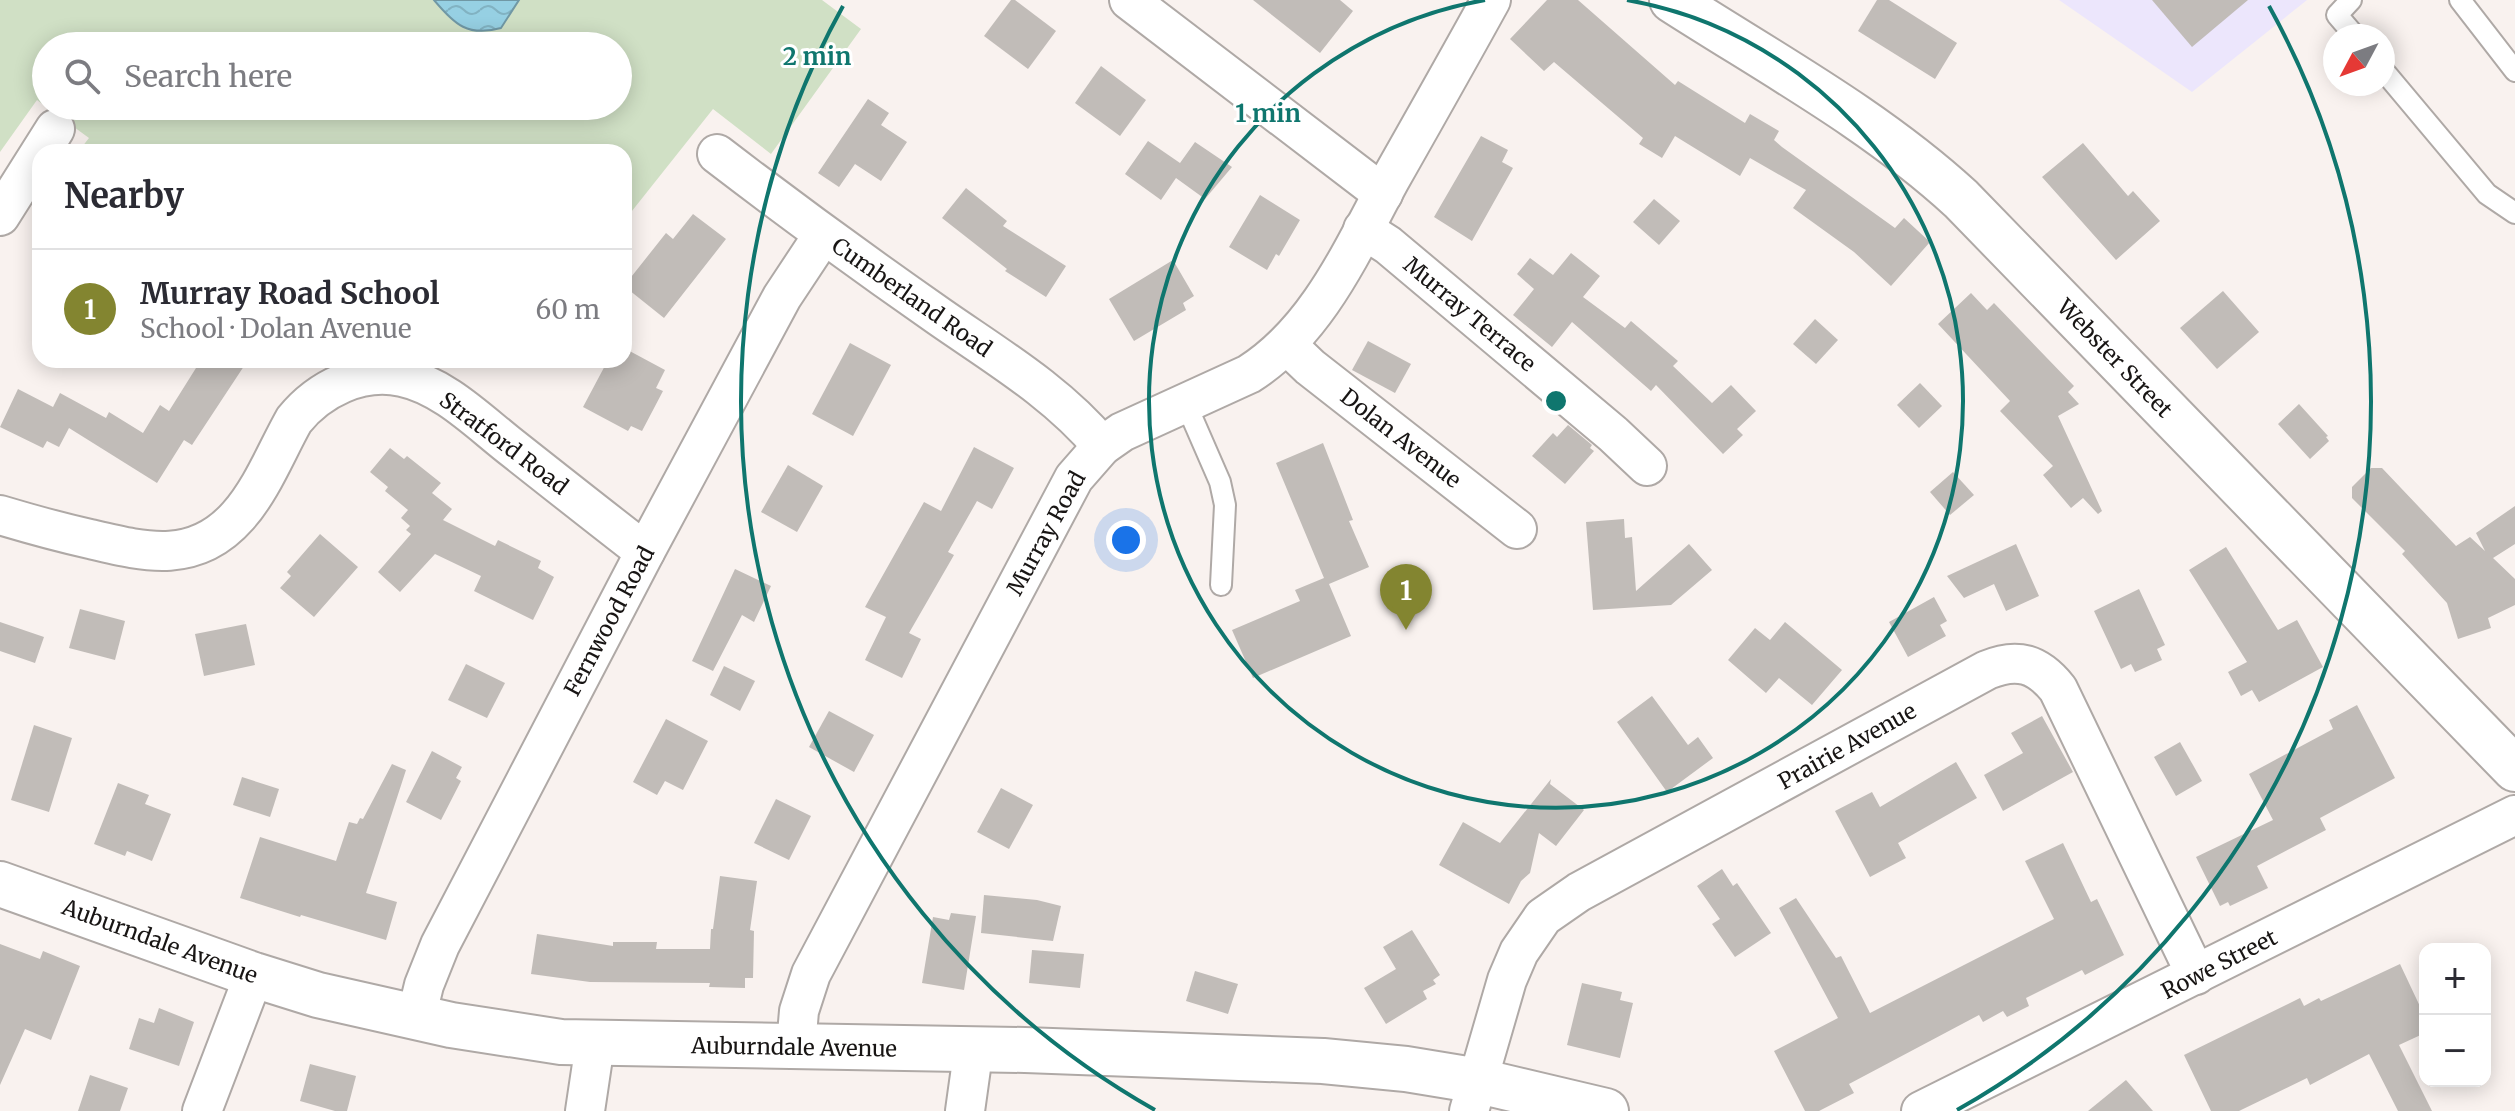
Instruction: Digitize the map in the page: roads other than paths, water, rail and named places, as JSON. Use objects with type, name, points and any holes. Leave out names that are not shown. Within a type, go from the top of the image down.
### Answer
[{"type":"street","points":[[1129,0],[1383,194]]},
{"type":"street","name":"Murray Road","points":[[796,1046],[799,1011],[811,974],[1063,497],[1087,461],[1122,432],[1249,374],[1287,345],[1320,304],[1491,0]]},
{"type":"street","name":"Webster Street","points":[[1672,0],[1874,129],[1961,199],[2515,769]]},
{"type":"street","points":[[46,144],[55,129]]},
{"type":"street","name":"Cumberland Road","points":[[717,154],[823,235],[1046,391],[1083,422],[1102,446]]},
{"type":"street","points":[[0,216],[32,165]]},
{"type":"street","name":"Murray Terrace","points":[[1363,229],[1388,245],[1647,466]]},
{"type":"street","name":"Fernwood Road","points":[[416,1018],[424,985],[440,945],[782,297],[823,235]]},
{"type":"street","name":"Dolan Avenue","points":[[1287,345],[1310,367],[1517,529]]},
{"type":"street","name":"Stratford Road","points":[[0,515],[62,533],[150,552],[165,553],[204,543],[228,527],[247,505],[294,420],[315,398],[354,379],[385,375],[414,380],[456,405],[645,552]]},
{"type":"street","name":"Prairie Avenue","points":[[1474,1096],[1513,965],[1526,939],[1554,908],[1987,670],[2011,662],[2033,665],[2058,689],[2196,975]]},
{"type":"street","name":"Rowe Street","points":[[1921,1111],[2515,815]]},
{"type":"street","name":"Auburndale Avenue","points":[[0,884],[318,995],[416,1018],[561,1042],[970,1049],[1323,1061],[1406,1069],[1474,1096],[1606,1111]]},
{"type":"street","points":[[202,1111],[254,975]]},
{"type":"street","points":[[585,1111],[595,1044]]},
{"type":"street","points":[[965,1111],[971,1068],[970,1049]]},
{"type":"lane","points":[[2345,24],[2337,15],[2351,0]]},
{"type":"lane","points":[[2460,0],[2515,71]]},
{"type":"lane","points":[[2395,84],[2487,194],[2515,213]]},
{"type":"lane","points":[[1186,404],[1220,482],[1225,505],[1221,585]]},
{"type":"water","points":[[434,0],[519,0],[501,28],[480,31],[463,27]]},
{"type":"place","name":"Murray Road School","points":[[1406,630]]}]
